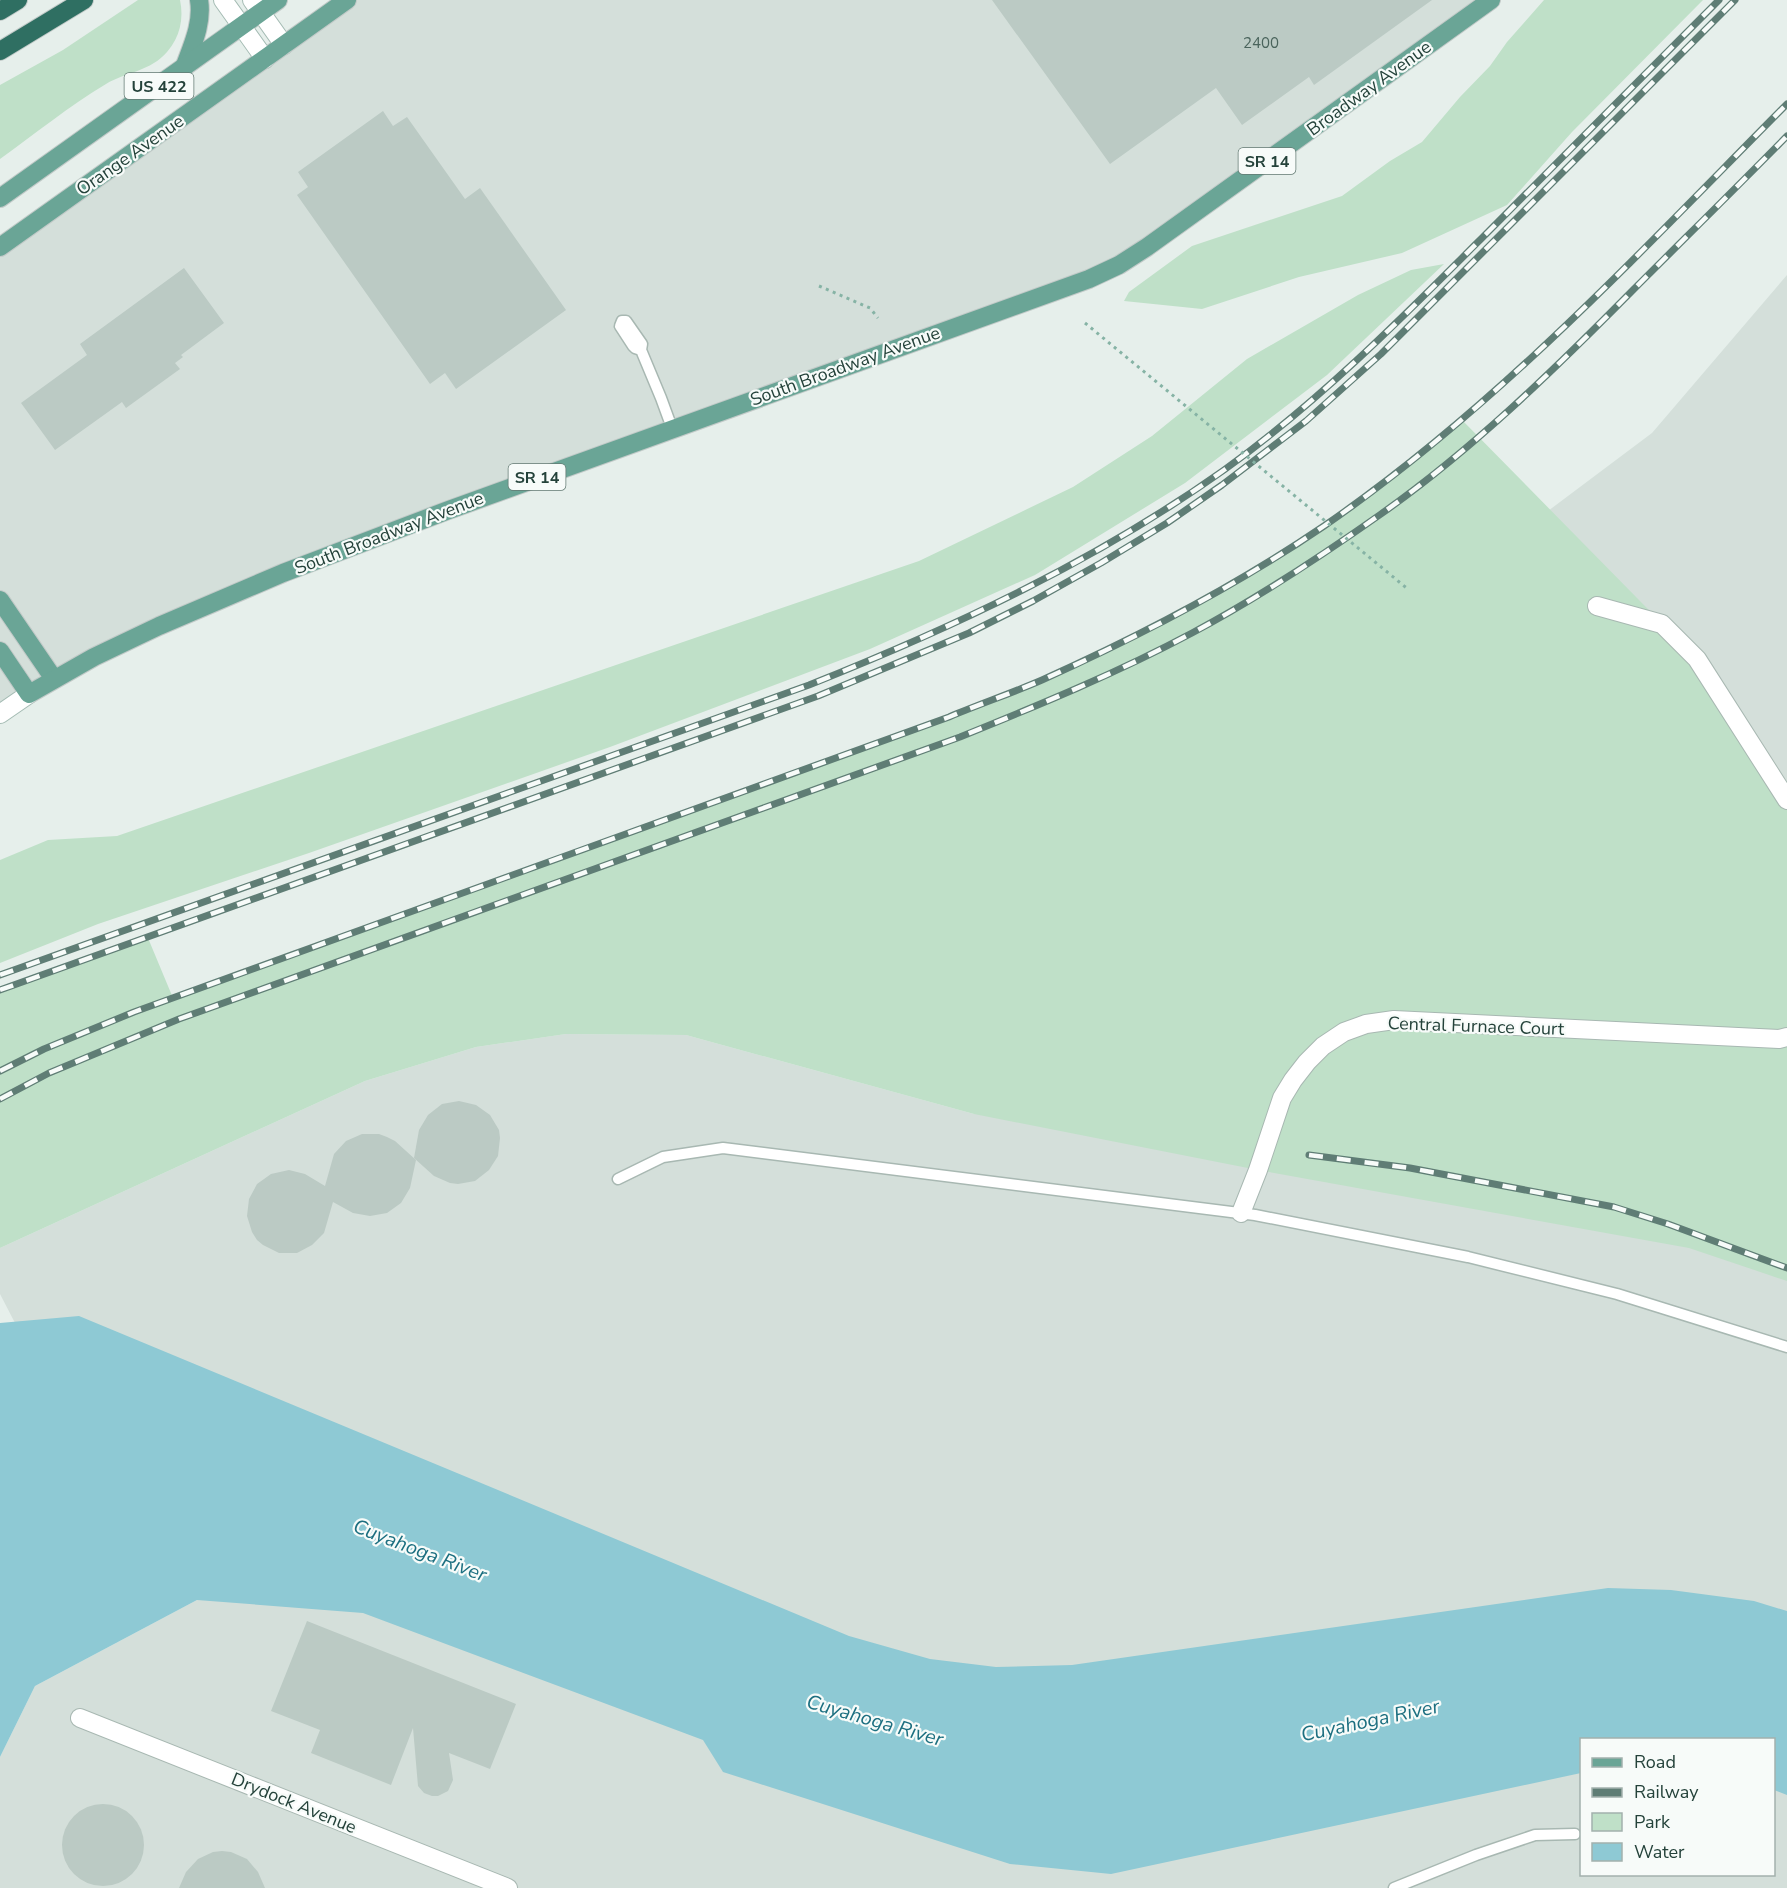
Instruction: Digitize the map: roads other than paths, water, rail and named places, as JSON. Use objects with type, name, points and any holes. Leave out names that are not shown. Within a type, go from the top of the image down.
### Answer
[{"type":"highway","points":[[0,11],[18,0]]},
{"type":"highway","points":[[0,51],[84,0]]},
{"type":"main road","points":[[184,68],[197,30],[199,0]]},
{"type":"main road","name":"US 422","points":[[0,198],[241,26],[256,6],[278,0]]},
{"type":"main road","name":"Orange Avenue","points":[[0,247],[347,0]]},
{"type":"main road","name":"Broadway Avenue","points":[[1030,300],[1089,279],[1119,265],[1147,247],[1491,0]]},
{"type":"main road","name":"South Broadway Avenue","points":[[29,694],[94,657],[159,626],[283,573],[672,428],[1030,300]]},
{"type":"main road","points":[[0,600],[54,679]]},
{"type":"main road","points":[[0,651],[29,694]]},
{"type":"street","points":[[223,0],[265,59]]},
{"type":"street","points":[[256,6],[284,45]]},
{"type":"street","points":[[1597,606],[1662,624],[1697,659],[1787,800]]},
{"type":"street","points":[[0,714],[29,694]]},
{"type":"street","name":"Central Furnace Court","points":[[1241,1213],[1282,1098],[1293,1080],[1323,1046],[1344,1032],[1366,1024],[1394,1020],[1700,1036],[1779,1039],[1787,1037]]},
{"type":"street","name":"Drydock Avenue","points":[[80,1718],[508,1888]]},
{"type":"lane","points":[[641,350],[672,428]]},
{"type":"lane","points":[[618,1179],[663,1157],[723,1148],[1241,1213],[1468,1257],[1617,1294],[1787,1347]]},
{"type":"lane","points":[[1394,1888],[1535,1835],[1575,1834]]},
{"type":"water","name":"Cuyahoga River","points":[[79,1316],[849,1636],[930,1659],[996,1667],[1072,1665],[1608,1588],[1671,1590],[1754,1601],[1787,1611],[1787,1795],[1775,1790],[1775,1738],[1580,1738],[1580,1773],[1111,1874],[1010,1864],[723,1772],[703,1740],[363,1613],[197,1600],[35,1686],[0,1757],[0,1323]]},
{"type":"railway","points":[[0,975],[809,685],[917,640],[1075,563],[1175,503],[1224,470],[1294,416],[1424,296],[1719,0]]},
{"type":"railway","points":[[0,990],[818,696],[969,633],[1101,563],[1167,523],[1222,485],[1306,421],[1381,354],[1735,0]]},
{"type":"railway","points":[[0,1071],[44,1049],[134,1012],[949,717],[1042,680],[1187,609],[1257,569],[1324,526],[1388,480],[1449,431],[1508,379],[1622,271],[1787,104]]},
{"type":"railway","points":[[0,1099],[49,1073],[179,1019],[960,737],[1048,701],[1192,633],[1241,606],[1312,561],[1381,514],[1448,463],[1512,408],[1573,350],[1787,136]]},
{"type":"railway","points":[[1309,1155],[1410,1168],[1614,1207],[1668,1224],[1787,1268]]}]
